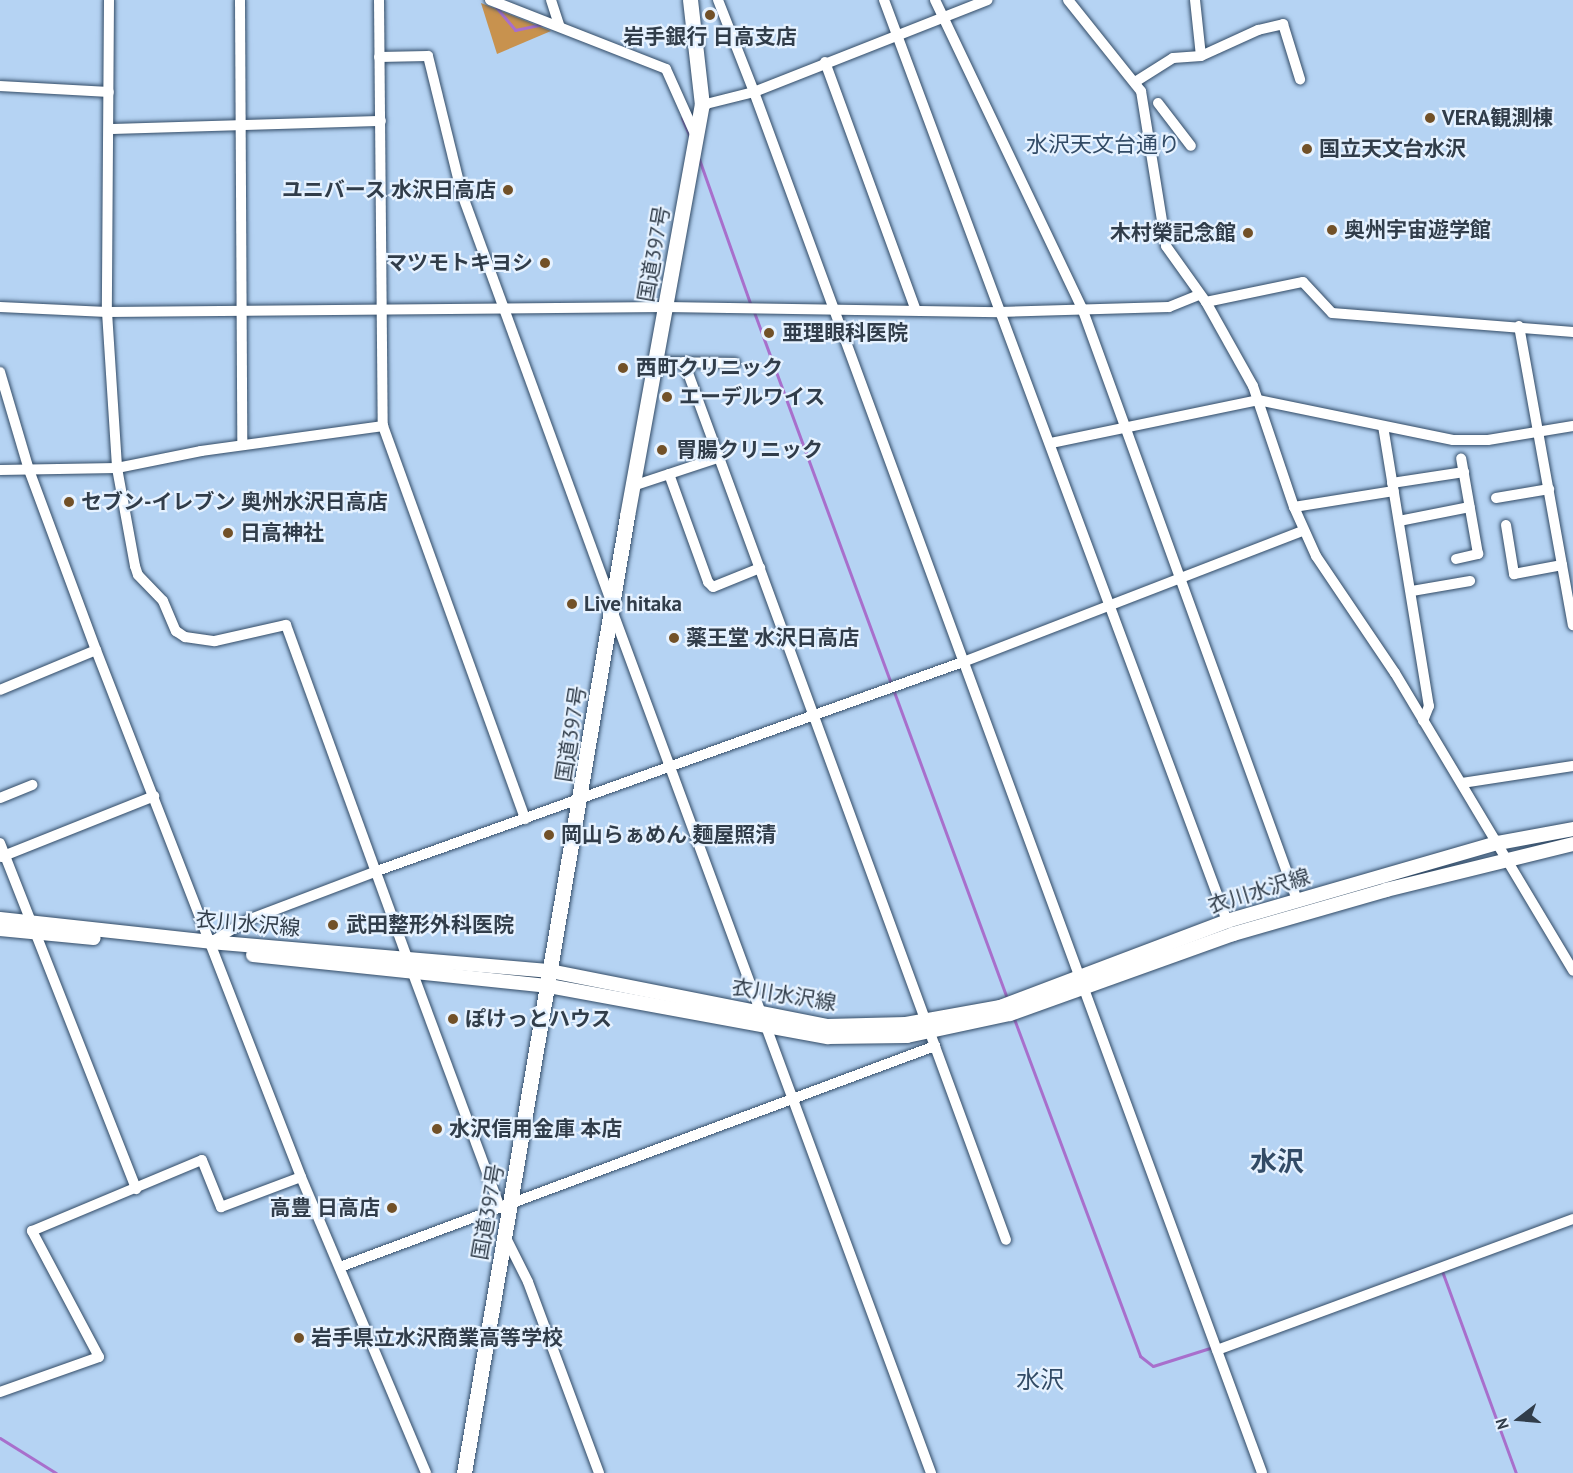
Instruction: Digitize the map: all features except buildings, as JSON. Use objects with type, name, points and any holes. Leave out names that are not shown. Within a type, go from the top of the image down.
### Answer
[{"type":"highway","name":"国道397号","points":[[464,1473],[505,1236],[506,1205],[582,797],[633,486],[702,105],[690,0]]},
{"type":"main road","name":"衣川水沢線","points":[[0,919],[34,927],[213,947],[549,979],[766,1021],[828,1037],[907,1036],[927,1026],[1010,1014],[1227,921],[1498,843],[1573,829]]},
{"type":"main road","name":"衣川水沢線","points":[[1081,982],[1233,934],[1507,857],[1573,844]]},
{"type":"main road","name":"衣川水沢線","points":[[0,929],[34,927]]},
{"type":"street","points":[[109,0],[107,312],[117,468],[135,566],[138,575],[163,601],[176,631],[197,640],[215,641],[286,625],[410,965],[506,1205]]},
{"type":"street","points":[[240,0],[242,445]]},
{"type":"street","points":[[379,0],[383,426],[525,819]]},
{"type":"street","points":[[490,0],[666,69],[696,136]]},
{"type":"street","points":[[551,0],[560,27]]},
{"type":"street","points":[[718,0],[754,92],[1262,1473]]},
{"type":"street","points":[[885,0],[1227,921]]},
{"type":"street","points":[[935,0],[1082,308],[1123,427],[1180,576],[1297,900]]},
{"type":"street","points":[[702,105],[754,92],[896,34],[988,0]]},
{"type":"street","points":[[1068,0],[1135,82],[1147,111],[1166,246],[1202,298],[1258,400],[1303,531],[1462,783],[1573,972]]},
{"type":"street","points":[[1196,0],[1201,56]]},
{"type":"street","points":[[1135,82],[1173,58],[1201,56],[1258,30],[1283,24],[1300,79]]},
{"type":"street","points":[[379,57],[428,56],[462,194],[501,308],[612,608],[667,765],[766,1021],[792,1100],[931,1473]]},
{"type":"street","points":[[825,62],[916,310]]},
{"type":"street","points":[[0,86],[109,92]]},
{"type":"street","points":[[1158,103],[1191,146]]},
{"type":"street","points":[[109,129],[240,128],[381,121]]},
{"type":"street","points":[[0,307],[107,312],[665,307],[1000,312],[1169,307],[1202,298],[1303,282],[1332,313],[1573,332]]},
{"type":"street","points":[[1519,326],[1573,625]]},
{"type":"street","points":[[657,362],[735,363]]},
{"type":"street","points":[[684,362],[1006,1240]]},
{"type":"street","points":[[0,372],[29,470],[96,650],[301,1177],[426,1473]]},
{"type":"street","points":[[1051,443],[1258,400],[1461,440],[1573,426]]},
{"type":"street","points":[[0,470],[117,468],[242,445],[383,426]]},
{"type":"street","points":[[1383,426],[1412,591],[1429,706],[1423,721]]},
{"type":"street","points":[[633,486],[720,457]]},
{"type":"street","points":[[1456,559],[1478,554],[1461,458]]},
{"type":"street","points":[[1294,507],[1464,472]]},
{"type":"street","points":[[669,474],[708,582],[713,587],[760,568]]},
{"type":"street","points":[[1496,498],[1549,489]]},
{"type":"street","points":[[1399,522],[1470,507]]},
{"type":"street","points":[[1506,525],[1514,574],[1562,565]]},
{"type":"street","points":[[213,947],[248,920],[667,765],[963,662],[1180,576],[1303,531]]},
{"type":"street","points":[[1412,591],[1470,581]]},
{"type":"street","points":[[0,690],[96,650]]},
{"type":"street","points":[[1462,783],[1573,766]]},
{"type":"street","points":[[0,798],[33,785]]},
{"type":"street","points":[[3,857],[154,796]]},
{"type":"street","points":[[0,843],[3,857],[34,927],[136,1189]]},
{"type":"street","points":[[340,1267],[935,1046]]},
{"type":"street","points":[[0,1392],[99,1357],[32,1231],[202,1160],[221,1207],[301,1177]]},
{"type":"street","points":[[1217,1350],[1573,1220]]},
{"type":"street","points":[[505,1236],[528,1282],[599,1473]]},
{"type":"shaded area","points":[[481,3],[551,31],[497,54]]},
{"type":"waterway","points":[[496,7],[515,30],[543,24]]},
{"type":"waterway","points":[[682,118],[690,137]]},
{"type":"waterway","points":[[699,159],[751,306]]},
{"type":"waterway","points":[[754,312],[1008,1001]]},
{"type":"waterway","points":[[1013,1016],[1140,1356],[1153,1366],[1213,1347]]},
{"type":"waterway","points":[[1411,1273],[1440,1265]]},
{"type":"waterway","points":[[1442,1271],[1516,1473]]},
{"type":"waterway","points":[[0,1438],[56,1473]]},
{"type":"place","name":"岩手銀行 日高支店","points":[[710,15]]},
{"type":"place","name":"VERA観測棟","points":[[1430,118]]},
{"type":"place","name":"国立天文台水沢","points":[[1307,149]]},
{"type":"place","name":"ユニバース 水沢日高店","points":[[508,190]]},
{"type":"place","name":"奥州宇宙遊学館","points":[[1332,230]]},
{"type":"place","name":"木村榮記念館","points":[[1248,233]]},
{"type":"place","name":"マツモトキヨシ","points":[[545,263]]},
{"type":"place","name":"亜理眼科医院","points":[[769,333]]},
{"type":"place","name":"西町クリニック","points":[[623,368]]},
{"type":"place","name":"エーデルワイス","points":[[667,397]]},
{"type":"place","name":"胃腸クリニック","points":[[662,450]]},
{"type":"place","name":"セブン-イレブン 奥州水沢日高店","points":[[69,502]]},
{"type":"place","name":"日高神社","points":[[228,533]]},
{"type":"place","name":"Live hitaka","points":[[572,604]]},
{"type":"place","name":"薬王堂 水沢日高店","points":[[674,638]]},
{"type":"place","name":"岡山らぁめん 麺屋照清","points":[[549,835]]},
{"type":"place","name":"武田整形外科医院","points":[[333,925]]},
{"type":"place","name":"ぽけっとハウス","points":[[453,1019]]},
{"type":"place","name":"水沢信用金庫 本店","points":[[437,1129]]},
{"type":"place","name":"高豊 日高店","points":[[392,1208]]},
{"type":"place","name":"岩手県立水沢商業高等学校","points":[[299,1338]]},
{"type":"district","name":"水沢天文台通り","points":[[1103,145]]},
{"type":"district","name":"水沢","points":[[1277,1162]]},
{"type":"district","name":"水沢","points":[[1040,1380]]}]
